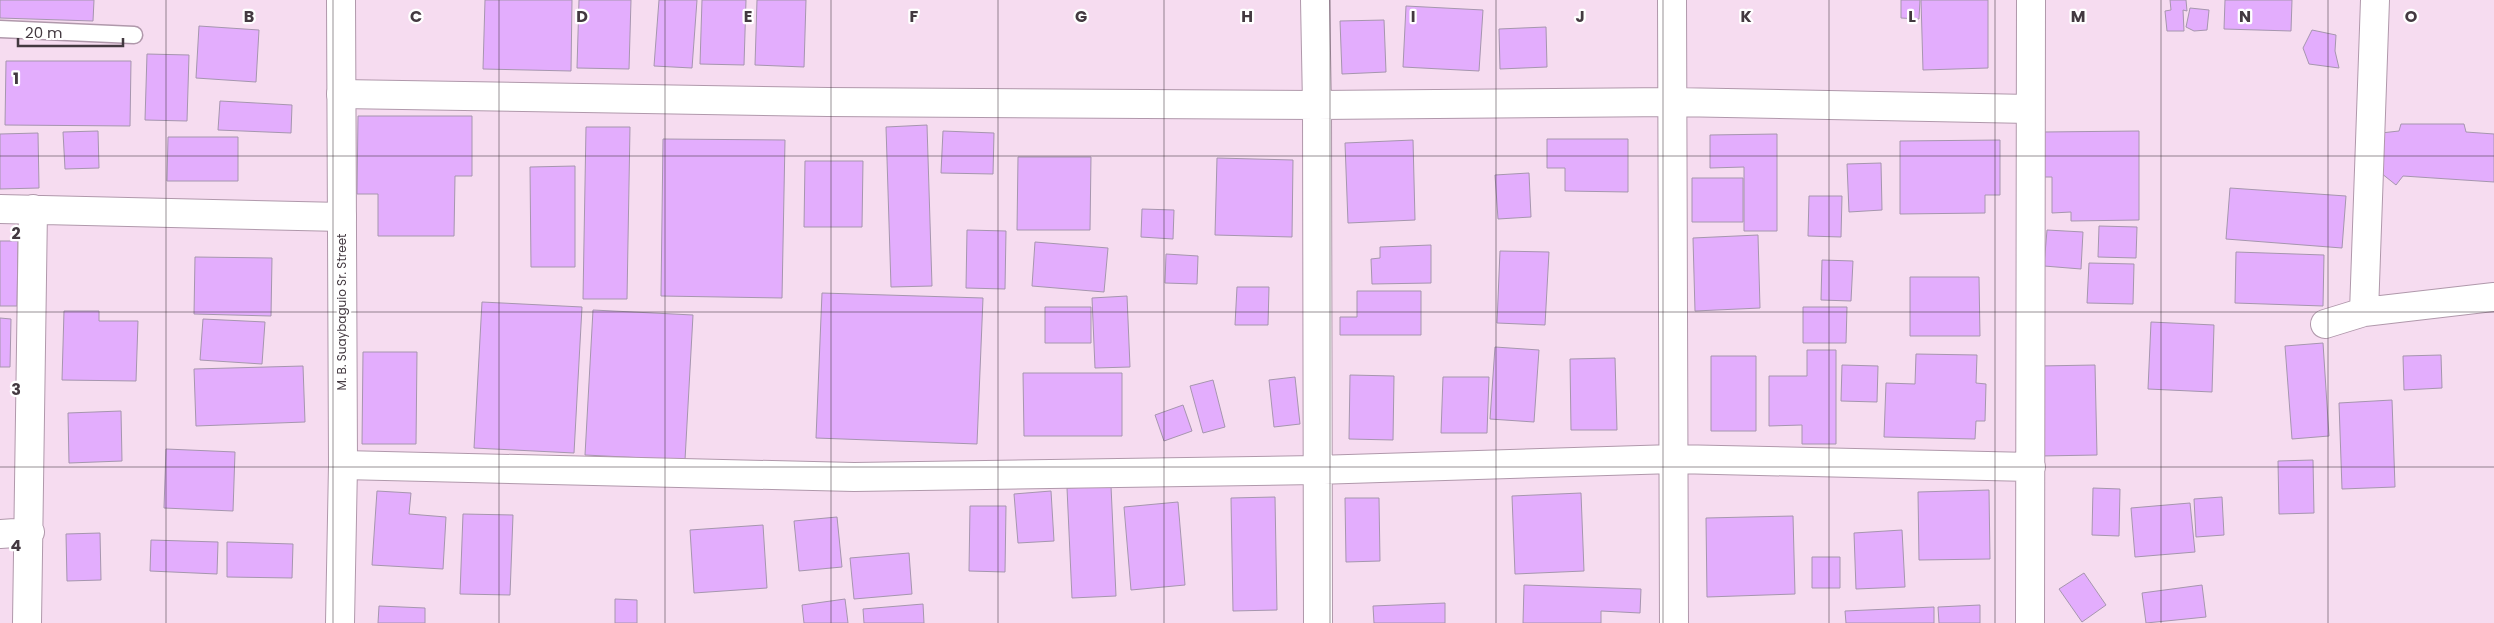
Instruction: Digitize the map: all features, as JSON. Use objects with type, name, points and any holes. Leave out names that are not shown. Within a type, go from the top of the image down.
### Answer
[{"type":"street","name":"M. B. Suaybaguio Sr. Street","points":[[340,623],[343,465],[341,0]]},
{"type":"street","points":[[1314,0],[1318,105],[1316,470],[1318,623]]},
{"type":"street","points":[[1672,0],[1674,623]]},
{"type":"street","points":[[2030,623],[2032,467],[2030,109],[2032,0]]},
{"type":"street","points":[[2364,312],[2375,0]]},
{"type":"street","points":[[341,94],[828,102],[1318,105],[1673,102],[2030,109]]},
{"type":"street","points":[[0,209],[342,216]]},
{"type":"street","points":[[27,623],[34,209]]},
{"type":"street","points":[[2325,324],[2364,312],[2494,297]]},
{"type":"street","points":[[343,465],[854,476],[1316,470],[1674,460],[2032,467]]},
{"type":"street","points":[[0,534],[30,532]]},
{"type":"lane","points":[[0,29],[134,35]]},
{"type":"building","points":[[0,0],[94,0],[93,21],[0,18]]},
{"type":"building","points":[[485,0],[572,0],[571,71],[483,69]]},
{"type":"building","points":[[579,0],[631,0],[629,69],[577,68]]},
{"type":"building","points":[[659,0],[697,0],[692,68],[654,66]]},
{"type":"building","points":[[702,0],[746,0],[744,65],[700,64]]},
{"type":"building","points":[[757,0],[806,0],[804,67],[755,65]]},
{"type":"building","points":[[1901,0],[1920,0],[1919,19],[1901,18]]},
{"type":"building","points":[[1921,0],[1988,0],[1988,68],[1923,70]]},
{"type":"building","points":[[2170,0],[2186,0],[2187,11],[2183,10],[2184,31],[2167,31],[2165,11],[2171,10]]},
{"type":"building","points":[[2225,0],[2292,0],[2291,31],[2224,29]]},
{"type":"building","points":[[1406,6],[1483,10],[1479,71],[1403,67]]},
{"type":"building","points":[[2190,8],[2209,10],[2207,30],[2194,31],[2186,27]]},
{"type":"building","points":[[1384,20],[1386,72],[1342,74],[1340,21]]},
{"type":"building","points":[[199,26],[259,30],[256,82],[196,78]]},
{"type":"building","points":[[1546,27],[1547,67],[1500,69],[1499,29]]},
{"type":"building","points":[[2312,30],[2336,35],[2335,51],[2339,68],[2309,64],[2303,48]]},
{"type":"building","points":[[147,54],[189,55],[187,121],[145,120]]},
{"type":"building","points":[[6,61],[131,61],[130,126],[5,125]]},
{"type":"building","points":[[220,101],[292,105],[291,133],[218,130]]},
{"type":"building","points":[[358,116],[472,116],[472,176],[455,176],[454,236],[378,236],[378,194],[357,194]]},
{"type":"building","points":[[2401,124],[2464,124],[2466,132],[2494,134],[2494,182],[2403,176],[2396,185],[2376,169],[2381,133],[2399,131]]},
{"type":"building","points":[[927,125],[932,286],[891,287],[886,127]]},
{"type":"building","points":[[586,127],[630,127],[627,299],[583,299]]},
{"type":"building","points":[[98,131],[99,168],[65,169],[63,132]]},
{"type":"building","points":[[943,131],[994,133],[993,174],[941,173]]},
{"type":"building","points":[[2139,131],[2139,220],[2071,221],[2071,212],[2052,213],[2052,177],[2044,177],[2044,132]]},
{"type":"building","points":[[38,133],[39,188],[0,189],[0,134]]},
{"type":"building","points":[[1777,134],[1777,231],[1744,231],[1744,167],[1710,168],[1710,135]]},
{"type":"building","points":[[168,137],[238,137],[238,181],[167,181]]},
{"type":"building","points":[[663,139],[785,140],[782,298],[661,296]]},
{"type":"building","points":[[1547,139],[1628,139],[1628,192],[1565,191],[1565,168],[1547,168]]},
{"type":"building","points":[[1413,140],[1415,220],[1348,223],[1345,143]]},
{"type":"building","points":[[2000,140],[2000,195],[1985,195],[1985,213],[1900,214],[1900,141]]},
{"type":"building","points":[[1018,157],[1091,157],[1090,230],[1017,230]]},
{"type":"building","points":[[1217,158],[1293,160],[1292,237],[1215,235]]},
{"type":"building","points":[[805,161],[863,161],[862,227],[804,227]]},
{"type":"building","points":[[1881,163],[1882,210],[1849,212],[1847,164]]},
{"type":"building","points":[[575,166],[575,267],[531,267],[530,167]]},
{"type":"building","points":[[1529,173],[1531,217],[1498,219],[1495,175]]},
{"type":"building","points":[[1692,178],[1743,178],[1743,222],[1692,222]]},
{"type":"building","points":[[2230,188],[2346,196],[2342,248],[2226,239]]},
{"type":"building","points":[[1809,196],[1842,196],[1841,237],[1808,236]]},
{"type":"building","points":[[1142,209],[1174,210],[1173,239],[1141,237]]},
{"type":"building","points":[[2099,226],[2137,227],[2136,258],[2098,257]]},
{"type":"building","points":[[967,230],[1006,231],[1005,289],[966,288]]},
{"type":"building","points":[[2047,230],[2083,232],[2081,269],[2044,266]]},
{"type":"building","points":[[1758,235],[1760,308],[1695,311],[1693,238]]},
{"type":"building","points":[[0,241],[18,241],[17,306],[0,306]]},
{"type":"building","points":[[1035,242],[1108,248],[1104,292],[1032,286]]},
{"type":"building","points":[[1431,245],[1431,283],[1372,284],[1371,259],[1380,258],[1380,247]]},
{"type":"building","points":[[1500,251],[1549,252],[1545,325],[1497,323]]},
{"type":"building","points":[[2236,252],[2324,255],[2323,306],[2235,303]]},
{"type":"building","points":[[1166,254],[1198,256],[1197,284],[1165,283]]},
{"type":"building","points":[[195,257],[272,258],[271,316],[194,314]]},
{"type":"building","points":[[1822,260],[1853,261],[1851,301],[1821,300]]},
{"type":"building","points":[[2089,263],[2134,264],[2133,304],[2087,303]]},
{"type":"building","points":[[1910,277],[1979,277],[1980,336],[1910,336]]},
{"type":"building","points":[[1237,287],[1269,287],[1268,325],[1235,325]]},
{"type":"building","points":[[1357,291],[1421,291],[1421,335],[1340,335],[1340,317],[1357,317]]},
{"type":"building","points":[[822,293],[983,298],[977,444],[816,438]]},
{"type":"building","points":[[1127,296],[1130,367],[1095,368],[1092,298]]},
{"type":"building","points":[[482,302],[582,307],[574,453],[474,448]]},
{"type":"building","points":[[1045,307],[1091,307],[1091,343],[1045,343]]},
{"type":"building","points":[[1803,307],[1847,307],[1846,343],[1803,343]]},
{"type":"building","points":[[593,310],[693,315],[685,460],[585,455]]},
{"type":"building","points":[[64,311],[99,311],[99,321],[138,321],[136,381],[62,380]]},
{"type":"building","points":[[0,318],[11,319],[10,367],[0,367]]},
{"type":"building","points":[[203,319],[265,322],[262,364],[200,360]]},
{"type":"building","points":[[2151,322],[2214,325],[2212,392],[2148,389]]},
{"type":"building","points":[[2323,343],[2329,436],[2292,439],[2285,346]]},
{"type":"building","points":[[1495,347],[1539,350],[1534,422],[1490,419]]},
{"type":"building","points":[[1807,350],[1836,350],[1836,444],[1802,444],[1802,425],[1769,426],[1769,376],[1807,376]]},
{"type":"building","points":[[363,352],[417,352],[416,444],[362,444]]},
{"type":"building","points":[[1916,354],[1977,355],[1976,383],[1986,384],[1985,421],[1976,421],[1975,439],[1884,437],[1886,383],[1915,384]]},
{"type":"building","points":[[2441,355],[2442,388],[2404,390],[2403,356]]},
{"type":"building","points":[[1711,356],[1756,356],[1756,431],[1711,431]]},
{"type":"building","points":[[1615,358],[1617,430],[1571,430],[1570,359]]},
{"type":"building","points":[[1842,365],[1878,366],[1877,402],[1841,401]]},
{"type":"building","points":[[2095,365],[2097,455],[2040,456],[2039,366]]},
{"type":"building","points":[[303,366],[305,422],[196,426],[194,369]]},
{"type":"building","points":[[1023,373],[1122,373],[1122,436],[1024,436]]},
{"type":"building","points":[[1350,375],[1394,376],[1393,440],[1349,439]]},
{"type":"building","points":[[1295,377],[1300,424],[1274,427],[1269,380]]},
{"type":"building","points":[[1443,377],[1489,377],[1487,433],[1441,433]]},
{"type":"building","points":[[1213,380],[1225,427],[1203,433],[1190,386]]},
{"type":"building","points":[[2392,400],[2395,487],[2342,489],[2339,403]]},
{"type":"building","points":[[1183,405],[1192,431],[1164,441],[1155,415]]},
{"type":"building","points":[[121,411],[122,461],[69,463],[68,413]]},
{"type":"building","points":[[166,449],[235,452],[233,511],[164,508]]},
{"type":"building","points":[[2313,460],[2314,513],[2279,514],[2278,461]]},
{"type":"building","points":[[1111,486],[1116,596],[1072,598],[1067,488]]},
{"type":"building","points":[[2093,488],[2120,489],[2119,536],[2092,535]]},
{"type":"building","points":[[1989,490],[1990,559],[1919,560],[1918,492]]},
{"type":"building","points":[[377,491],[411,493],[409,514],[446,517],[443,569],[372,565]]},
{"type":"building","points":[[1051,491],[1054,541],[1018,543],[1014,494]]},
{"type":"building","points":[[1581,493],[1584,571],[1515,574],[1512,496]]},
{"type":"building","points":[[1275,497],[1277,610],[1233,611],[1231,498]]},
{"type":"building","points":[[2222,497],[2224,535],[2196,537],[2194,499]]},
{"type":"building","points":[[1345,498],[1379,498],[1380,561],[1346,562]]},
{"type":"building","points":[[1178,502],[1185,585],[1131,590],[1124,507]]},
{"type":"building","points":[[2190,503],[2195,552],[2135,557],[2131,508]]},
{"type":"building","points":[[970,506],[1006,506],[1005,572],[969,571]]},
{"type":"building","points":[[463,514],[513,515],[510,595],[460,594]]},
{"type":"building","points":[[1793,516],[1795,594],[1707,597],[1706,518]]},
{"type":"building","points":[[837,517],[842,567],[799,571],[794,521]]},
{"type":"building","points":[[763,525],[767,588],[694,593],[690,530]]},
{"type":"building","points":[[1902,530],[1905,587],[1856,589],[1854,533]]},
{"type":"building","points":[[100,533],[101,580],[67,581],[66,534]]},
{"type":"building","points":[[151,540],[218,542],[217,574],[150,571]]},
{"type":"building","points":[[227,542],[293,544],[292,578],[227,577]]},
{"type":"building","points":[[909,553],[912,594],[854,599],[850,558]]},
{"type":"building","points":[[1812,557],[1840,557],[1840,588],[1812,588]]},
{"type":"building","points":[[2084,573],[2106,605],[2082,622],[2059,589]]},
{"type":"building","points":[[1524,585],[1641,589],[1640,613],[1601,611],[1601,623],[1523,623]]},
{"type":"building","points":[[2202,585],[2206,617],[2146,623],[2142,593]]},
{"type":"building","points":[[615,599],[637,600],[637,623],[615,623]]},
{"type":"building","points":[[845,599],[848,623],[804,623],[802,605]]},
{"type":"building","points":[[1445,603],[1445,623],[1374,623],[1373,606]]},
{"type":"building","points":[[923,604],[924,623],[864,623],[863,609]]},
{"type":"building","points":[[1980,605],[1980,623],[1939,623],[1938,607]]},
{"type":"building","points":[[379,606],[425,608],[425,623],[378,623]]},
{"type":"building","points":[[1934,607],[1934,623],[1846,623],[1845,611]]}]
